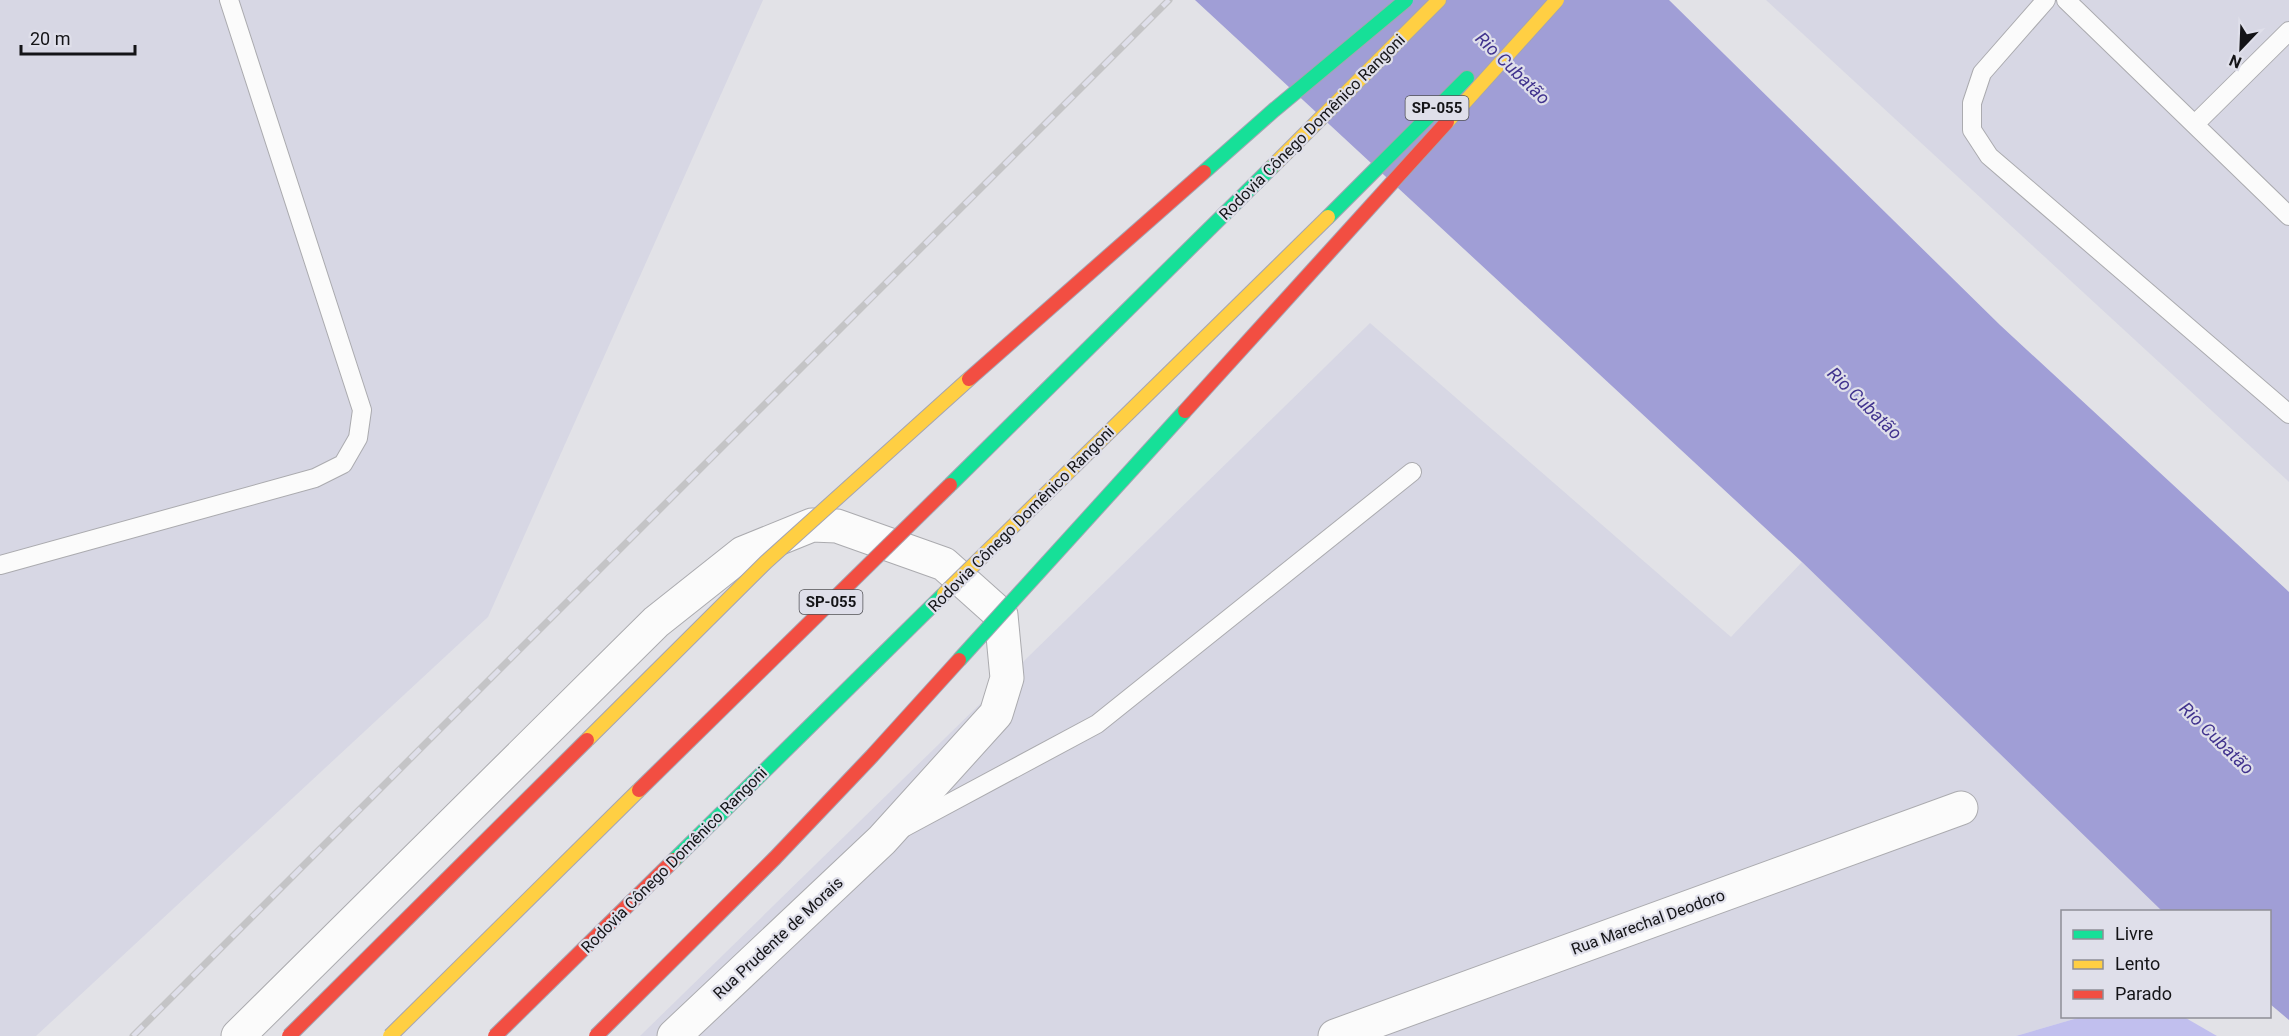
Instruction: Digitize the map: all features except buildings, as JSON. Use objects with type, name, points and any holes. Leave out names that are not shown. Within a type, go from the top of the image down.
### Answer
[{"type":"highway","points":[[289,1036],[766,562],[1265,117],[1406,0]]},
{"type":"highway","name":"Rodovia Cônego Domênico Rangoni","points":[[390,1036],[1439,0]]},
{"type":"highway","name":"Rodovia Cônego Domênico Rangoni","points":[[495,1036],[1328,217],[1545,0]]},
{"type":"highway","points":[[596,1036],[775,858],[872,756],[1557,0]]},
{"type":"street","name":"Rua Prudente de Morais","points":[[238,1036],[656,622],[743,553],[812,525],[837,526],[944,564],[1000,615],[1007,678],[996,714],[882,840],[674,1036]]},
{"type":"street","name":"Rua Marechal Deodoro","points":[[1335,1036],[1962,808]]},
{"type":"lane","points":[[0,565],[315,478],[343,464],[358,438],[362,410],[229,0]]},
{"type":"lane","points":[[2046,0],[1982,73],[1972,103],[1972,130],[1989,156],[2289,414]]},
{"type":"lane","points":[[2066,0],[2289,216]]},
{"type":"lane","points":[[2194,124],[2289,31]]},
{"type":"lane","points":[[882,840],[1097,724],[1413,472]]},
{"type":"shaded area","points":[[0,0],[763,0],[488,617],[36,1036],[0,1036]]},
{"type":"shaded area","points":[[1766,0],[2289,0],[2289,482]]},
{"type":"shaded area","points":[[1370,323],[1731,637],[1802,562],[2161,910],[2061,910],[2061,1018],[2078,1018],[2016,1036],[640,1036]]},
{"type":"shaded area","points":[[2078,1018],[2186,1018],[2217,1036],[2016,1036]]},
{"type":"water","name":"Rio Cubatão","points":[[1195,0],[1669,0],[2000,325],[2289,592],[2289,1020],[2271,1005],[2271,910],[2161,910],[1802,562]]},
{"type":"railway","points":[[133,1036],[1169,0]]},
{"type":"traffic: fast","points":[[1204,172],[1274,110],[1406,0]]},
{"type":"traffic: fast","points":[[1328,217],[1467,78]]},
{"type":"traffic: fast","points":[[950,485],[1272,167]]},
{"type":"traffic: fast","points":[[959,660],[1185,411]]},
{"type":"traffic: fast","points":[[674,860],[944,594]]},
{"type":"traffic: slow","points":[[1272,167],[1439,0]]},
{"type":"traffic: slow","points":[[1447,122],[1557,0]]},
{"type":"traffic: slow","points":[[944,594],[1328,217]]},
{"type":"traffic: slow","points":[[587,740],[766,562],[969,379]]},
{"type":"traffic: slow","points":[[390,1036],[639,790]]},
{"type":"traffic: jam","points":[[1185,411],[1447,122]]},
{"type":"traffic: jam","points":[[969,379],[1204,172]]},
{"type":"traffic: jam","points":[[639,790],[950,485]]},
{"type":"traffic: jam","points":[[596,1036],[775,858],[959,660]]},
{"type":"traffic: jam","points":[[289,1036],[587,740]]},
{"type":"traffic: jam","points":[[495,1036],[674,860]]}]
